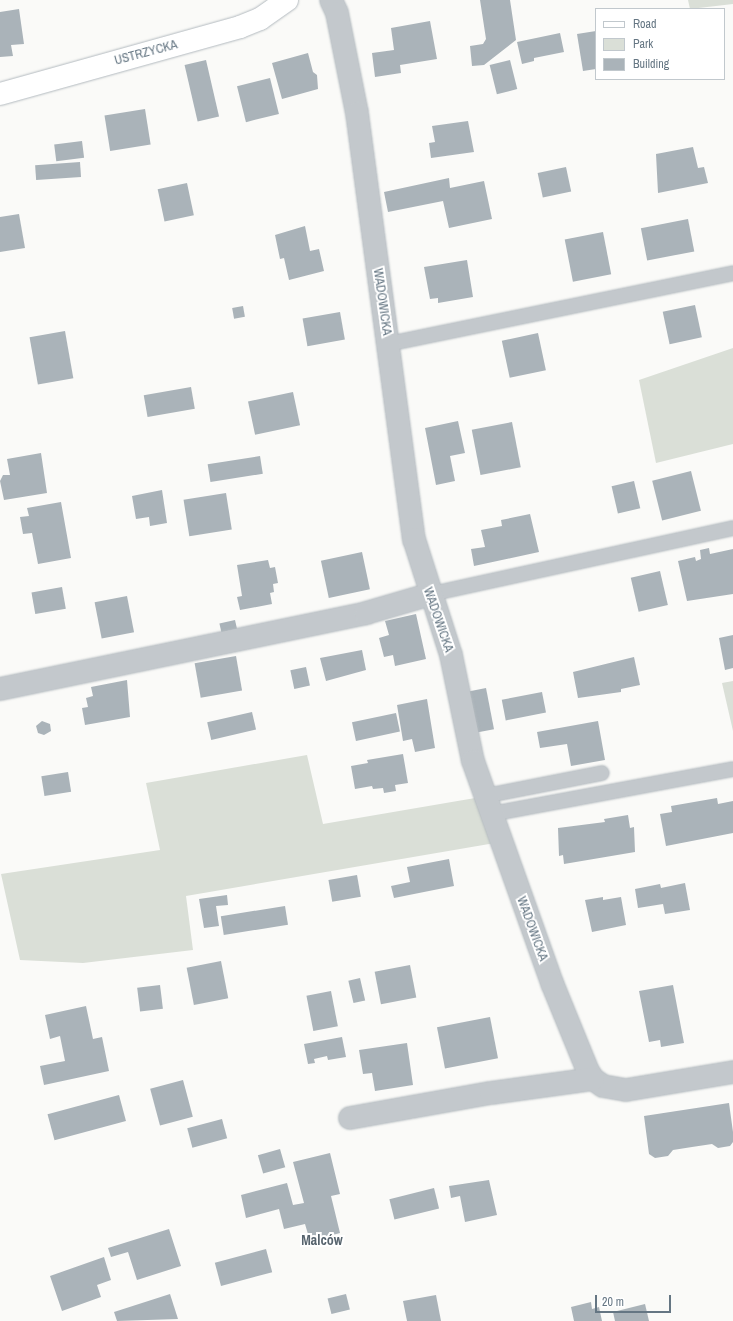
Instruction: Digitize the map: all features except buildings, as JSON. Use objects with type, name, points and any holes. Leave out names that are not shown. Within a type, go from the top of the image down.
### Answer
[{"type":"street","name":"USTRZYCKA","points":[[0,94],[240,27],[260,19],[287,0]]},
{"type":"street","name":"WADOWICKA","points":[[332,0],[337,13],[357,114],[409,513],[420,565],[450,654],[467,741],[488,805],[552,982],[593,1079]]},
{"type":"street","points":[[0,689],[366,614],[431,594]]},
{"type":"street","points":[[350,1118],[593,1079],[612,1089],[626,1090],[733,1072]]},
{"type":"lane","points":[[388,344],[733,273]]},
{"type":"lane","points":[[431,594],[733,528]]},
{"type":"lane","points":[[488,805],[733,769]]},
{"type":"lane","points":[[488,805],[602,773]]},
{"type":"green space","points":[[688,0],[733,0],[733,4],[690,8]]},
{"type":"green space","points":[[733,348],[733,444],[656,463],[639,380]]},
{"type":"green space","points":[[733,681],[733,731],[722,683]]},
{"type":"green space","points":[[307,755],[323,824],[481,797],[495,843],[186,896],[193,950],[83,963],[20,960],[1,874],[160,850],[146,783]]},
{"type":"district","name":"Malców","points":[[322,1240]]}]
